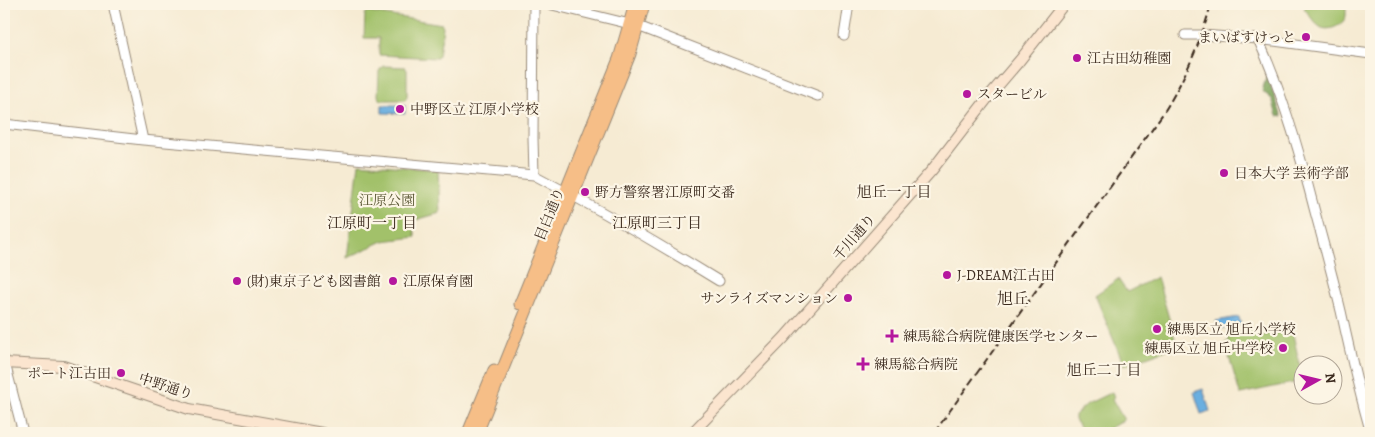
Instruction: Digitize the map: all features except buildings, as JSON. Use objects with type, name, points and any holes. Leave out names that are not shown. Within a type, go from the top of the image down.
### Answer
[{"type":"main road","name":"目白通り","points":[[468,433],[630,54],[635,4]]},
{"type":"main road","name":"目白通り","points":[[634,25],[644,4]]},
{"type":"main road","name":"千川通り","points":[[692,433],[784,338],[932,170],[1064,4]]},
{"type":"main road","name":"目白通り","points":[[477,433],[569,194]]},
{"type":"main road","name":"中野通り","points":[[4,361],[63,366],[189,409],[322,433]]},
{"type":"street","points":[[114,4],[143,140]]},
{"type":"street","points":[[534,4],[534,175]]},
{"type":"street","points":[[548,4],[634,25],[818,96]]},
{"type":"street","points":[[844,36],[849,4]]},
{"type":"street","points":[[1185,35],[1258,39],[1371,54]]},
{"type":"street","points":[[1258,39],[1273,74],[1306,177],[1371,433]]},
{"type":"street","points":[[4,124],[143,140],[534,175],[719,281]]},
{"type":"street","points":[[4,361],[23,433]]},
{"type":"green space","points":[[1309,4],[1346,4],[1346,16],[1339,25],[1327,29],[1323,28],[1315,23],[1304,8]]},
{"type":"green space","points":[[367,12],[442,24],[439,55],[437,58],[379,55],[379,38],[364,38],[365,14]]},
{"type":"green space","points":[[383,66],[405,67],[407,70],[407,97],[405,100],[381,100],[378,96],[379,71]]},
{"type":"green space","points":[[1267,75],[1282,117],[1277,116],[1272,99],[1262,91]]},
{"type":"green space","name":"江原公園","points":[[359,163],[438,170],[440,213],[412,221],[416,237],[383,241],[347,258]]},
{"type":"green space","points":[[1157,277],[1175,339],[1166,350],[1124,365],[1095,295],[1118,279],[1127,292]]},
{"type":"green space","points":[[1252,330],[1259,336],[1292,330],[1297,354],[1292,354],[1292,383],[1240,394],[1225,343],[1229,342],[1227,335]]},
{"type":"green space","points":[[1112,392],[1114,397],[1112,399],[1124,420],[1101,433],[1084,433],[1075,420],[1075,415],[1087,404]]},
{"type":"water","points":[[382,105],[405,105],[405,114],[382,113]]},
{"type":"water","points":[[1239,317],[1241,325],[1218,329],[1216,321]]},
{"type":"water","points":[[1203,389],[1210,411],[1201,414],[1194,392]]},
{"type":"railway","points":[[934,433],[1164,112],[1192,59],[1211,4]]},
{"type":"place","name":"まいばすけっと","points":[[1306,37]]},
{"type":"place","name":"江古田幼稚園","points":[[1077,58]]},
{"type":"place","name":"スタービル","points":[[967,94]]},
{"type":"place","name":"中野区立 江原小学校","points":[[400,109]]},
{"type":"place","name":"日本大学 芸術学部","points":[[1224,173]]},
{"type":"place","name":"野方警察署江原町交番","points":[[585,192]]},
{"type":"place","name":"J-DREAM江古田","points":[[947,275]]},
{"type":"place","name":"(財)東京子ども図書館","points":[[237,281]]},
{"type":"place","name":"江原保育園","points":[[393,281]]},
{"type":"place","name":"サンライズマンション","points":[[848,298]]},
{"type":"place","name":"練馬区立 旭丘小学校","points":[[1157,329]]},
{"type":"place","name":"練馬総合病院健康医学センター","points":[[892,336]]},
{"type":"place","name":"練馬区立 旭丘中学校","points":[[1283,348]]},
{"type":"place","name":"練馬総合病院","points":[[863,364]]},
{"type":"place","name":"ポート江古田","points":[[121,373]]},
{"type":"district","name":"旭丘一丁目","points":[[894,192]]},
{"type":"district","name":"江原町一丁目","points":[[372,223]]},
{"type":"district","name":"江原町三丁目","points":[[657,223]]},
{"type":"district","name":"旭丘","points":[[1013,298]]},
{"type":"district","name":"旭丘二丁目","points":[[1104,370]]}]
